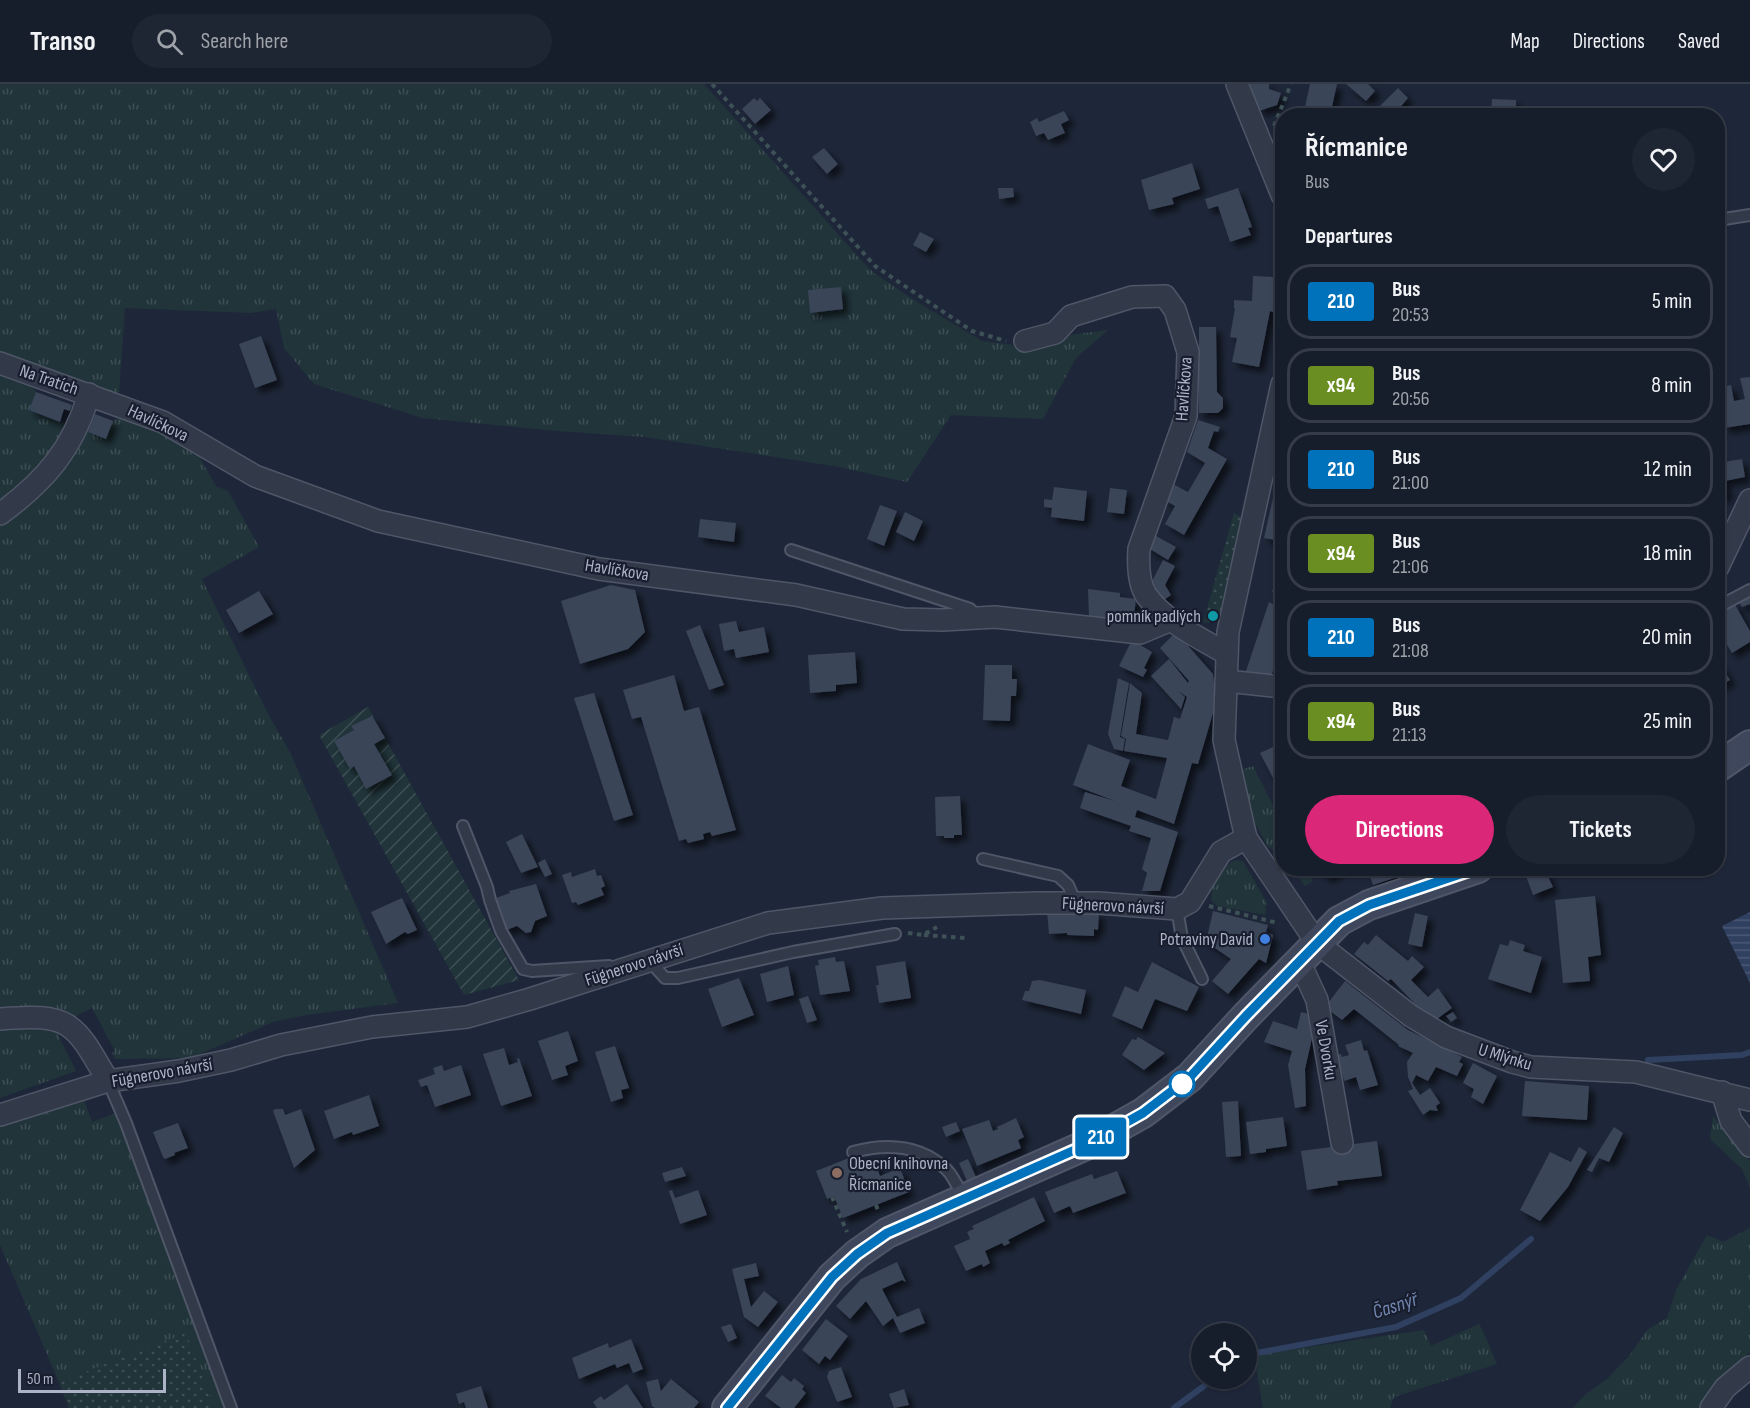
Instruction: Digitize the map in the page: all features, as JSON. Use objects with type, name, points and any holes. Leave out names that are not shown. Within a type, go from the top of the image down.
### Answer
[{"type":"main road","points":[[1725,762],[1750,745]]},
{"type":"main road","points":[[727,1408],[832,1277],[854,1256],[886,1234],[1086,1145],[1143,1113],[1190,1077],[1339,921],[1369,905],[1454,876]]},
{"type":"street","points":[[1237,84],[1275,176]]},
{"type":"street","name":"Havlíčkova","points":[[1025,341],[1055,333],[1071,316],[1132,297],[1165,296],[1175,310],[1188,352],[1186,416],[1138,549],[1138,570],[1146,594],[1171,620],[1227,654]]},
{"type":"street","name":"Na Tratích","points":[[0,363],[89,394],[78,426],[53,467],[0,514]]},
{"type":"street","name":"Havlíčkova","points":[[89,394],[163,422],[255,476],[378,521],[599,569],[796,595],[903,619],[943,620],[995,617],[1140,633],[1171,620]]},
{"type":"street","points":[[1275,416],[1228,632],[1224,740],[1246,838],[1308,952]]},
{"type":"street","points":[[1725,552],[1750,500]]},
{"type":"street","points":[[1226,681],[1275,686]]},
{"type":"street","name":"Fügnerovo návrší","points":[[0,1115],[108,1081],[200,1067],[281,1045],[372,1028],[467,1017],[768,922],[882,908],[1076,903],[1184,906],[1221,852],[1246,838]]},
{"type":"street","name":"U Mlýnku","points":[[1308,952],[1427,1027],[1446,1037],[1503,1059],[1531,1067],[1636,1072],[1750,1100]]},
{"type":"street","name":"Ve Dvorku","points":[[1308,952],[1342,1143]]},
{"type":"street","points":[[0,1018],[46,1017],[61,1021],[78,1032],[86,1042],[108,1081]]},
{"type":"street","points":[[1750,1082],[1722,1092],[1731,1121],[1750,1146]]},
{"type":"street","points":[[1711,1408],[1725,1388],[1750,1367]]},
{"type":"lane","points":[[1725,219],[1750,215]]},
{"type":"lane","points":[[791,550],[970,609],[979,618]]},
{"type":"lane","points":[[1725,603],[1750,590]]},
{"type":"lane","points":[[463,825],[501,931],[523,969],[532,971],[645,961],[665,978],[678,978],[793,952],[895,934]]},
{"type":"lane","points":[[983,859],[1058,876],[1068,885],[1076,903]]},
{"type":"lane","points":[[1184,906],[1182,938],[1202,979]]},
{"type":"lane","points":[[108,1081],[126,1123],[231,1408]]},
{"type":"lane","points":[[853,1152],[902,1146],[924,1154],[948,1171],[964,1199]]},
{"type":"path","points":[[712,84],[875,266],[972,331],[1002,341],[1025,341]]},
{"type":"path","points":[[1281,108],[1291,84]]},
{"type":"path","points":[[1265,148],[1275,123]]},
{"type":"path","points":[[1184,906],[1278,923]]},
{"type":"path","points":[[923,935],[964,938]]},
{"type":"path","points":[[832,1197],[845,1226]]},
{"type":"green space","points":[[0,84],[704,84],[862,261],[874,273],[914,300],[982,341],[1023,346],[1053,337],[1108,330],[1076,358],[1043,419],[951,415],[907,482],[834,466],[645,437],[423,418],[314,384],[284,348],[276,309],[251,313],[125,308],[119,392],[113,395],[0,351]]},
{"type":"green space","points":[[0,371],[26,380],[36,392],[30,410],[106,439],[113,421],[129,413],[192,444],[216,486],[228,491],[259,547],[202,579],[268,714],[290,752],[398,1003],[306,1015],[273,1022],[191,1058],[115,1059],[112,1053],[115,1051],[92,1008],[54,1027],[76,1071],[0,1098]]},
{"type":"green space","points":[[1234,513],[1242,517],[1223,621],[1203,623]]},
{"type":"green space","points":[[368,707],[519,980],[464,995],[319,735]]},
{"type":"green space","points":[[1253,766],[1275,809],[1275,852],[1268,847],[1246,806],[1238,771]]},
{"type":"green space","points":[[1236,860],[1243,861],[1267,903],[1265,915],[1217,906],[1211,900],[1213,886],[1220,871]]},
{"type":"green space","points":[[1299,876],[1310,876],[1313,881],[1305,886]]},
{"type":"green space","points":[[83,1097],[92,1122],[116,1113],[226,1408],[214,1408],[186,1334],[59,1382],[0,1245],[0,1121]]},
{"type":"green space","points":[[1713,1116],[1750,1161],[1750,1187],[1742,1169],[1710,1139]]},
{"type":"green space","points":[[1750,1228],[1750,1352],[1728,1371],[1701,1408],[1573,1408],[1586,1394],[1607,1379],[1630,1355],[1647,1330],[1667,1318],[1676,1290],[1707,1235],[1723,1242]]},
{"type":"green space","points":[[1471,1310],[1479,1323],[1497,1364],[1394,1397],[1390,1408],[1263,1408],[1257,1373],[1257,1355],[1424,1330],[1431,1346],[1479,1324]]},
{"type":"green space","points":[[186,1333],[214,1408],[69,1408],[59,1382]]},
{"type":"water","points":[[1750,912],[1750,983],[1722,926]]},
{"type":"building","points":[[1250,84],[1269,84],[1269,89],[1281,93],[1277,105],[1259,111]]},
{"type":"building","points":[[1310,84],[1337,84],[1332,108],[1305,108]]},
{"type":"building","points":[[1346,84],[1368,84],[1375,91],[1366,101]]},
{"type":"building","points":[[1398,88],[1408,98],[1400,108],[1378,108]]},
{"type":"building","points":[[754,98],[757,101],[760,98],[771,110],[755,124],[742,109]]},
{"type":"building","points":[[1492,99],[1516,100],[1516,108],[1491,108]]},
{"type":"building","points":[[1064,111],[1069,120],[1061,124],[1065,133],[1048,140],[1044,133],[1036,136],[1030,122],[1037,118],[1039,122]]},
{"type":"building","points":[[824,148],[838,164],[827,174],[812,157]]},
{"type":"building","points":[[1192,163],[1200,189],[1172,198],[1174,204],[1149,210],[1141,180]]},
{"type":"building","points":[[998,188],[1013,188],[1014,197],[999,199]]},
{"type":"building","points":[[1238,188],[1252,227],[1248,228],[1251,235],[1230,242],[1218,206],[1208,209],[1205,199]]},
{"type":"building","points":[[920,232],[934,239],[926,252],[913,245]]},
{"type":"building","points":[[1253,276],[1274,277],[1273,312],[1270,311],[1259,367],[1232,362],[1237,338],[1230,337],[1235,308],[1234,300],[1252,301]]},
{"type":"building","points":[[841,287],[843,309],[810,313],[808,290]]},
{"type":"building","points":[[1199,327],[1216,327],[1217,392],[1223,398],[1223,408],[1218,413],[1199,413],[1199,383],[1197,384],[1196,372],[1199,372]]},
{"type":"building","points":[[261,336],[277,380],[255,388],[239,344]]},
{"type":"building","points":[[1750,377],[1750,424],[1725,428],[1725,386],[1731,385],[1734,401],[1745,399],[1740,378]]},
{"type":"building","points":[[36,392],[72,405],[70,411],[64,409],[60,422],[29,410]]},
{"type":"building","points":[[95,414],[113,421],[106,439],[88,432]]},
{"type":"building","points":[[1198,420],[1220,427],[1218,432],[1214,431],[1208,448],[1227,459],[1184,535],[1165,524],[1175,506],[1164,500],[1173,484],[1188,492],[1205,463],[1187,452]]},
{"type":"building","points":[[1742,459],[1745,477],[1725,481],[1725,462]]},
{"type":"building","points":[[1054,487],[1087,491],[1084,521],[1051,517],[1052,508],[1044,507],[1044,499],[1052,500]]},
{"type":"building","points":[[1110,488],[1127,490],[1124,514],[1107,512]]},
{"type":"building","points":[[1275,489],[1275,540],[1264,538]]},
{"type":"building","points":[[880,505],[897,511],[884,546],[867,539]]},
{"type":"building","points":[[905,512],[923,521],[914,541],[896,532]]},
{"type":"building","points":[[700,519],[736,523],[734,542],[698,537]]},
{"type":"building","points":[[1149,532],[1176,547],[1168,560],[1145,546]]},
{"type":"building","points":[[1163,560],[1175,566],[1165,585],[1171,595],[1161,602],[1150,585]]},
{"type":"building","points":[[611,585],[635,590],[645,632],[628,649],[580,664],[561,601]]},
{"type":"building","points":[[1088,589],[1120,593],[1120,597],[1136,599],[1133,624],[1089,618]]},
{"type":"building","points":[[259,591],[273,614],[239,633],[226,610]]},
{"type":"building","points":[[1750,595],[1750,604],[1742,607],[1738,601]]},
{"type":"building","points":[[1269,602],[1275,605],[1275,664],[1271,677],[1246,671]]},
{"type":"building","points":[[1734,603],[1750,631],[1750,642],[1732,653],[1725,642],[1725,625],[1727,623],[1725,609]]},
{"type":"building","points":[[736,621],[739,632],[764,627],[769,652],[736,658],[734,649],[724,651],[719,624]]},
{"type":"building","points":[[700,625],[724,685],[709,690],[686,631]]},
{"type":"building","points":[[1176,632],[1213,674],[1216,703],[1198,764],[1192,763],[1174,824],[1137,810],[1135,817],[1178,832],[1160,891],[1142,891],[1147,873],[1142,869],[1151,838],[1129,831],[1131,826],[1080,808],[1085,792],[1115,801],[1073,785],[1088,744],[1130,760],[1121,786],[1156,799],[1167,758],[1124,751],[1126,739],[1121,736],[1130,683],[1142,693],[1136,734],[1168,740],[1174,717],[1180,719],[1187,697],[1178,691],[1185,697],[1181,709],[1151,676],[1169,659],[1188,683],[1189,681],[1160,648]]},
{"type":"building","points":[[1132,640],[1152,652],[1144,668],[1147,670],[1143,677],[1119,666]]},
{"type":"building","points":[[855,652],[857,683],[836,685],[836,691],[810,693],[808,655]]},
{"type":"building","points":[[985,665],[1012,665],[1012,679],[1017,679],[1016,696],[1011,696],[1010,721],[983,720]]},
{"type":"building","points":[[1725,672],[1730,680],[1725,683]]},
{"type":"building","points":[[674,675],[684,711],[699,707],[736,830],[712,836],[710,832],[703,834],[704,839],[688,843],[686,839],[679,841],[641,717],[632,719],[623,690]]},
{"type":"building","points":[[1118,678],[1129,683],[1120,737],[1125,739],[1123,751],[1114,749],[1108,734]]},
{"type":"building","points":[[594,693],[633,815],[614,821],[574,698]]},
{"type":"building","points":[[372,716],[385,738],[374,744],[392,775],[366,789],[354,766],[350,769],[334,741],[354,730],[351,726]]},
{"type":"building","points":[[1275,746],[1275,782],[1260,753]]},
{"type":"building","points":[[960,796],[962,835],[954,835],[954,838],[936,836],[935,797]]},
{"type":"building","points":[[522,834],[538,867],[521,873],[506,842]]},
{"type":"building","points":[[545,859],[552,874],[545,877],[538,863]]},
{"type":"building","points":[[595,869],[597,876],[601,875],[605,886],[601,888],[604,895],[578,905],[576,902],[572,903],[562,875],[571,872],[572,877]]},
{"type":"building","points":[[1370,876],[1401,876],[1373,885]]},
{"type":"building","points":[[1526,876],[1548,876],[1553,887],[1533,895]]},
{"type":"building","points":[[536,884],[547,916],[535,921],[531,932],[526,933],[517,926],[504,931],[493,899],[510,893],[509,891]]},
{"type":"building","points":[[1595,896],[1601,955],[1588,957],[1590,981],[1563,983],[1555,900]]},
{"type":"building","points":[[402,898],[417,930],[408,934],[405,932],[386,944],[371,912]]},
{"type":"building","points":[[1047,911],[1099,913],[1098,930],[1094,929],[1094,936],[1049,934]]},
{"type":"building","points":[[1213,911],[1268,925],[1266,932],[1273,935],[1266,963],[1259,959],[1228,994],[1212,981],[1231,959],[1206,942]]},
{"type":"building","points":[[1415,913],[1428,916],[1422,947],[1408,944]]},
{"type":"building","points":[[1376,935],[1408,961],[1412,956],[1424,967],[1411,980],[1428,997],[1438,988],[1452,1008],[1437,1019],[1417,1006],[1391,979],[1388,981],[1354,954],[1364,942],[1368,945]]},
{"type":"building","points":[[1510,940],[1525,945],[1523,951],[1542,957],[1531,993],[1488,979],[1500,944],[1508,946]]},
{"type":"building","points":[[835,957],[836,962],[844,961],[850,991],[820,995],[815,966],[819,965],[818,960]]},
{"type":"building","points":[[905,961],[911,998],[879,1003],[876,966]]},
{"type":"building","points":[[1152,962],[1199,987],[1187,1011],[1155,999],[1142,1029],[1112,1016],[1125,986],[1138,992]]},
{"type":"building","points":[[788,966],[794,995],[767,1002],[760,974]]},
{"type":"building","points":[[739,978],[754,1015],[722,1027],[708,989]]},
{"type":"building","points":[[1040,980],[1086,990],[1081,1014],[1022,1000],[1025,991],[1029,991],[1032,981]]},
{"type":"building","points":[[1345,981],[1408,1030],[1462,1057],[1459,1062],[1463,1064],[1457,1076],[1436,1067],[1428,1081],[1416,1075],[1412,1083],[1420,1095],[1430,1088],[1440,1103],[1436,1106],[1438,1111],[1430,1110],[1423,1115],[1408,1091],[1413,1089],[1408,1077],[1407,1062],[1413,1053],[1398,1046],[1354,1009],[1342,1020],[1325,1007]]},
{"type":"building","points":[[808,996],[817,1020],[807,1023],[799,999]]},
{"type":"building","points":[[1301,1012],[1317,1016],[1305,1069],[1306,1106],[1295,1108],[1288,1065],[1292,1051],[1264,1042],[1273,1021],[1297,1029]]},
{"type":"building","points":[[1453,1012],[1457,1018],[1451,1022],[1446,1016]]},
{"type":"building","points":[[568,1031],[578,1061],[565,1066],[568,1075],[552,1080],[538,1041]]},
{"type":"building","points":[[1138,1037],[1165,1053],[1144,1070],[1122,1055],[1132,1039],[1136,1040]]},
{"type":"building","points":[[1361,1040],[1364,1051],[1367,1050],[1378,1085],[1360,1090],[1356,1077],[1344,1081],[1337,1055],[1341,1054],[1342,1057],[1349,1055],[1345,1045]]},
{"type":"building","points":[[615,1046],[629,1088],[621,1090],[623,1098],[611,1102],[595,1052]]},
{"type":"building","points":[[504,1048],[509,1065],[518,1062],[519,1058],[532,1096],[501,1106],[483,1054]]},
{"type":"building","points":[[1473,1063],[1497,1076],[1483,1104],[1471,1097],[1474,1089],[1463,1083]]},
{"type":"building","points":[[442,1065],[444,1071],[461,1065],[471,1095],[435,1107],[427,1085],[421,1087],[418,1080],[435,1074],[433,1068]]},
{"type":"building","points":[[1525,1081],[1589,1086],[1587,1120],[1522,1116]]},
{"type":"building","points":[[369,1095],[379,1126],[334,1139],[324,1111]]},
{"type":"building","points":[[1238,1101],[1241,1156],[1226,1157],[1222,1102]]},
{"type":"building","points":[[283,1109],[285,1115],[301,1109],[315,1150],[294,1168],[273,1111]]},
{"type":"building","points":[[1283,1117],[1287,1146],[1250,1154],[1246,1122]]},
{"type":"building","points":[[1016,1118],[1024,1137],[1018,1140],[1021,1148],[977,1166],[962,1129],[989,1120],[993,1131]]},
{"type":"building","points":[[956,1122],[960,1131],[946,1137],[942,1127]]},
{"type":"building","points":[[178,1123],[188,1148],[165,1159],[153,1132]]},
{"type":"building","points":[[1614,1127],[1623,1133],[1609,1162],[1599,1158],[1592,1172],[1587,1170]]},
{"type":"building","points":[[1377,1141],[1382,1176],[1337,1181],[1338,1185],[1307,1190],[1301,1151]]},
{"type":"building","points":[[1579,1147],[1587,1152],[1568,1187],[1540,1221],[1520,1210],[1550,1152],[1571,1162]]},
{"type":"building","points":[[849,1158],[852,1163],[862,1159],[864,1163],[874,1159],[880,1176],[900,1168],[909,1192],[843,1218],[834,1196],[827,1199],[816,1171]]},
{"type":"building","points":[[968,1159],[976,1177],[967,1181],[959,1163]]},
{"type":"building","points":[[682,1167],[686,1176],[665,1182],[662,1173]]},
{"type":"building","points":[[1117,1171],[1126,1193],[1073,1213],[1070,1206],[1054,1213],[1045,1192],[1092,1174],[1094,1179]]},
{"type":"building","points":[[672,1190],[675,1198],[698,1190],[707,1215],[680,1224],[669,1191]]},
{"type":"building","points":[[1034,1197],[1045,1221],[1008,1240],[1010,1243],[1004,1246],[1002,1243],[985,1251],[990,1263],[966,1271],[954,1246],[970,1239],[967,1232],[974,1229],[972,1226]]},
{"type":"building","points":[[897,1262],[906,1282],[902,1280],[882,1289],[897,1317],[919,1308],[925,1323],[900,1333],[893,1318],[883,1326],[866,1301],[850,1319],[836,1306],[861,1279]]},
{"type":"building","points":[[756,1263],[759,1276],[744,1279],[751,1307],[764,1291],[778,1302],[758,1327],[744,1317],[732,1269]]},
{"type":"building","points":[[826,1319],[848,1336],[830,1360],[825,1356],[819,1364],[802,1350]]},
{"type":"building","points":[[731,1324],[737,1338],[728,1342],[721,1327]]},
{"type":"building","points":[[631,1339],[643,1369],[633,1373],[629,1363],[617,1368],[615,1364],[579,1379],[572,1358],[608,1343],[609,1348]]},
{"type":"building","points":[[841,1367],[852,1397],[837,1402],[827,1377],[829,1371]]},
{"type":"building","points":[[782,1375],[791,1382],[794,1378],[804,1386],[802,1389],[806,1393],[794,1408],[781,1408],[765,1396]]},
{"type":"building","points":[[658,1379],[661,1391],[671,1379],[699,1402],[694,1408],[655,1408],[652,1406],[646,1382]]},
{"type":"building","points":[[627,1384],[643,1408],[597,1408],[593,1402],[601,1396],[604,1400]]},
{"type":"building","points":[[481,1386],[488,1408],[466,1408],[464,1402],[459,1404],[456,1394]]},
{"type":"building","points":[[904,1389],[909,1405],[894,1408],[889,1394]]},
{"type":"waterway","name":"Časnýř","points":[[1648,1060],[1742,1055],[1750,1052]]},
{"type":"waterway","name":"Časnýř","points":[[1257,1353],[1396,1327],[1461,1298],[1531,1239]]},
{"type":"waterway","name":"Časnýř","points":[[1174,1408],[1200,1389]]},
{"type":"bus line","name":"210","points":[[727,1408],[832,1277],[857,1254],[887,1233],[1086,1145],[1143,1113],[1190,1077],[1339,921],[1369,905],[1454,876]]},
{"type":"place","name":"pomník padlých","points":[[1213,616]]},
{"type":"place","name":"Potraviny David","points":[[1265,939]]},
{"type":"place","name":"Obecní knihovna Řícmanice","points":[[837,1173]]}]
